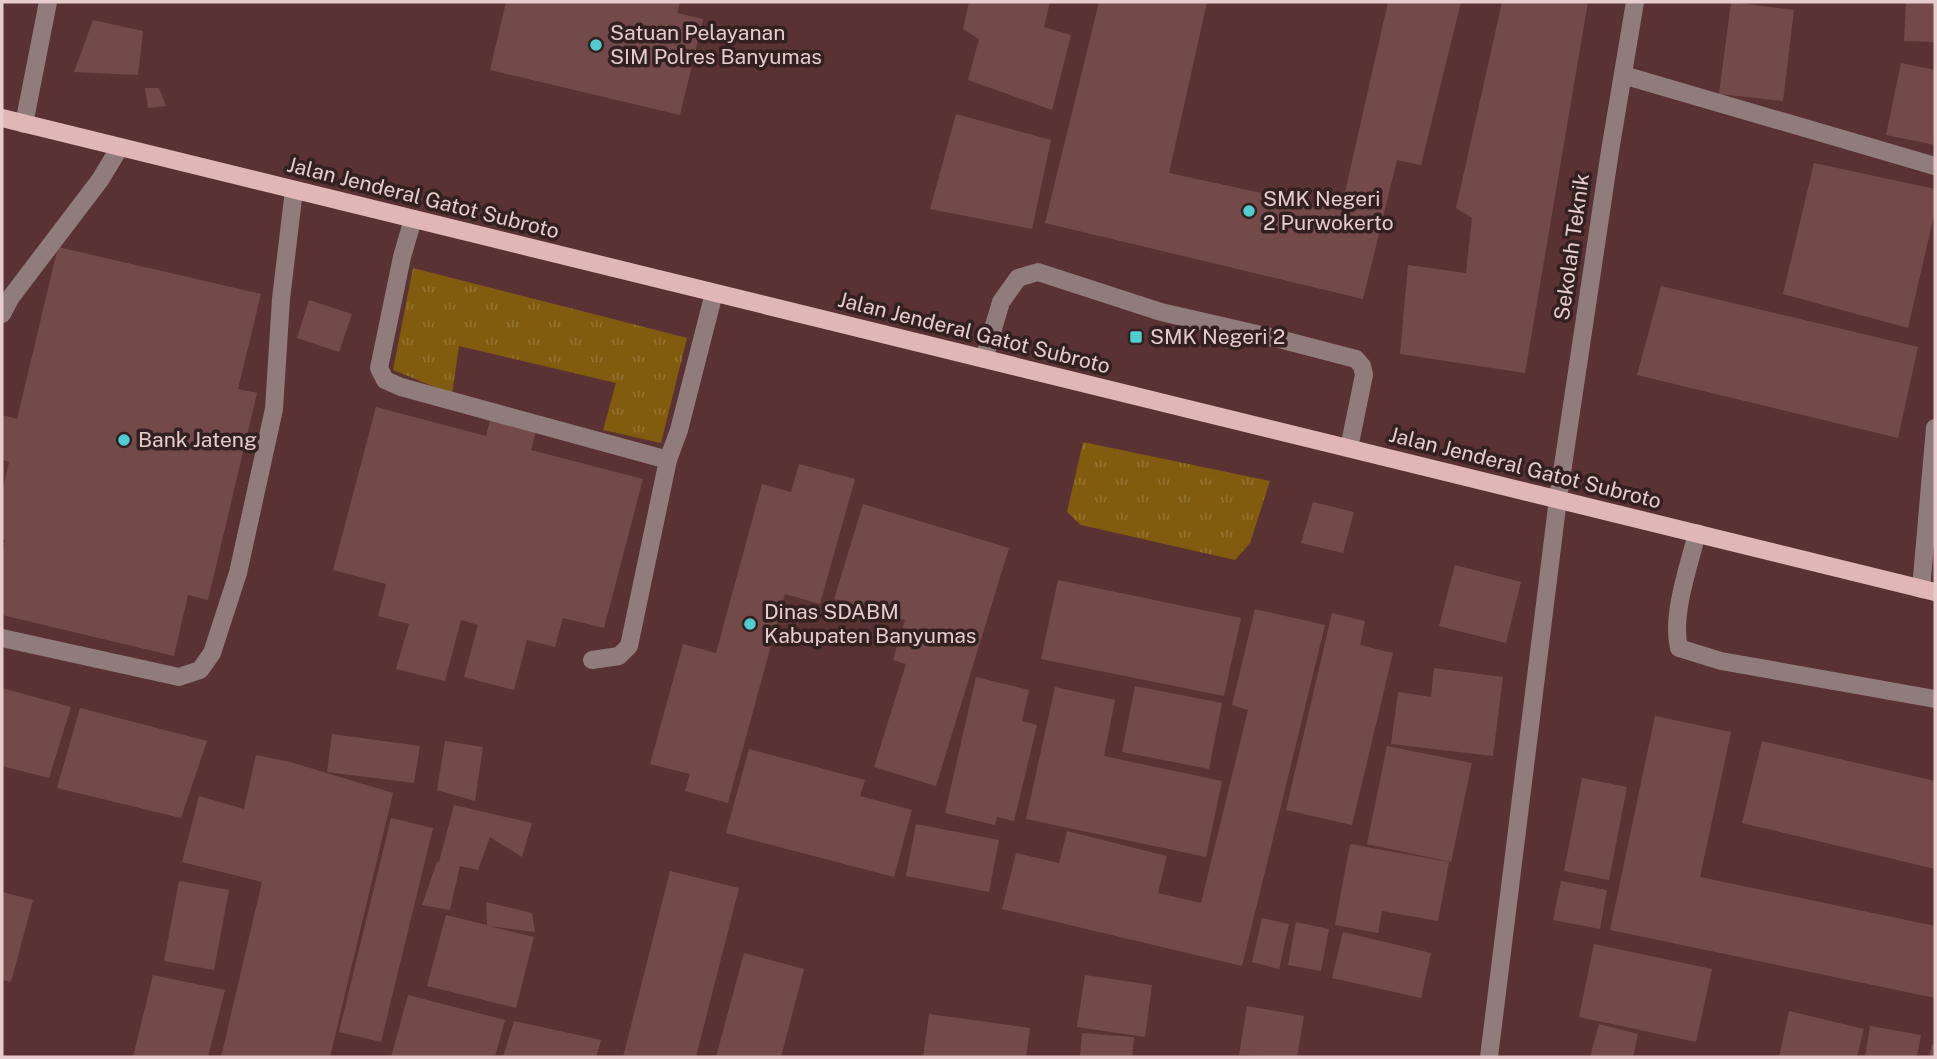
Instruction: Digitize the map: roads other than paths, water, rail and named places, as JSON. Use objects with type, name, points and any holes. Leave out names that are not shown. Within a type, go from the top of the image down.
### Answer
[{"type":"main road","name":"Jalan Jenderal Gatot Subroto","points":[[2,118],[1928,590]]},
{"type":"street","points":[[24,124],[48,2]]},
{"type":"street","name":"Sekolah Teknik","points":[[1489,1057],[1558,499],[1609,151],[1635,2]]},
{"type":"street","points":[[1623,75],[1935,166]]},
{"type":"street","points":[[2,314],[11,297],[100,180],[120,147]]},
{"type":"street","points":[[2,638],[179,677],[200,670],[212,653],[238,573],[274,409],[281,299],[294,190]]},
{"type":"street","points":[[413,219],[402,257],[379,368],[385,380],[401,387],[668,460]]},
{"type":"street","points":[[984,359],[1001,302],[1018,278],[1038,272],[1161,312],[1356,359],[1362,366],[1364,375],[1349,448]]},
{"type":"street","points":[[592,660],[618,656],[629,646],[668,460],[679,430],[714,293]]},
{"type":"street","points":[[1928,590],[1935,428]]},
{"type":"street","points":[[1697,533],[1683,589],[1676,636],[1679,648],[1721,661],[1935,699]]},
{"type":"place","name":"Satuan Pelayanan SIM Polres Banyumas","points":[[596,45]]},
{"type":"place","name":"SMK Negeri 2 Purwokerto","points":[[1249,211]]},
{"type":"place","name":"SMK Negeri 2","points":[[1136,337]]},
{"type":"place","name":"Bank Jateng","points":[[124,440]]},
{"type":"place","name":"Dinas SDABM Kabupaten Banyumas","points":[[750,624]]}]
